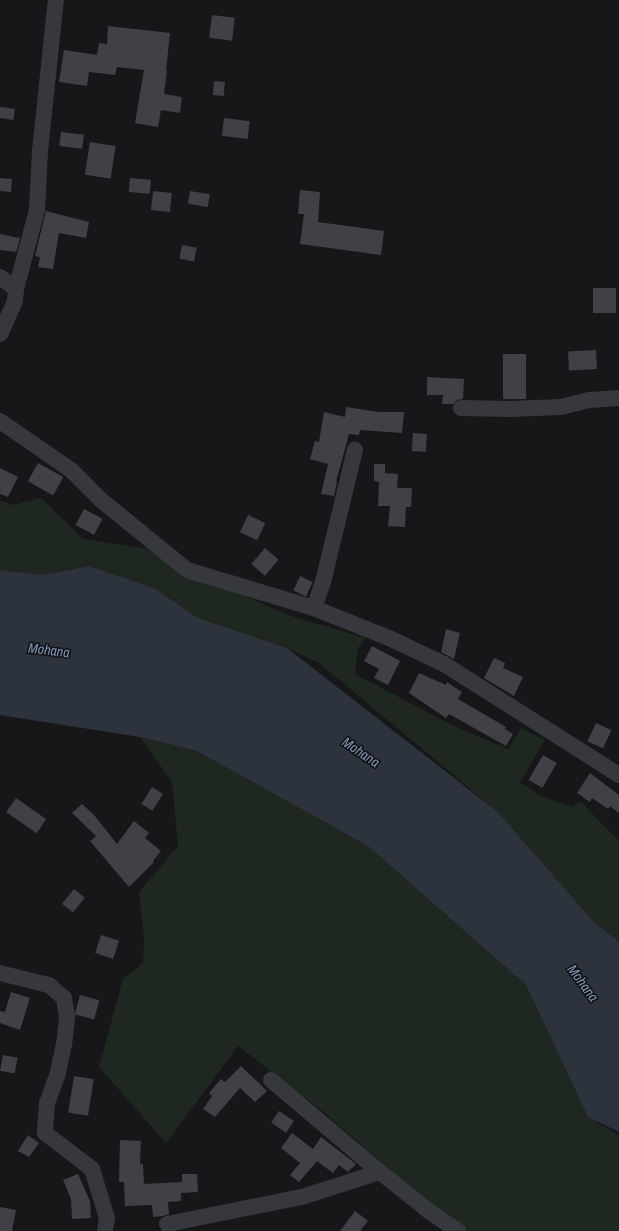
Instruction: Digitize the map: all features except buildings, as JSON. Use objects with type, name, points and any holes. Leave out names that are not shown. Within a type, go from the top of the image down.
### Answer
[{"type":"street","points":[[0,334],[15,301],[16,289],[37,210],[40,151],[56,0]]},
{"type":"street","points":[[0,277],[16,289]]},
{"type":"street","points":[[461,408],[510,409],[561,406],[589,400],[619,398]]},
{"type":"street","points":[[0,421],[71,470],[101,500],[187,570],[314,608],[389,638],[444,664],[619,775]]},
{"type":"street","points":[[314,608],[323,582],[355,450]]},
{"type":"street","points":[[0,973],[49,985],[64,998],[67,1017],[64,1044],[58,1072],[47,1103],[45,1133],[92,1169],[107,1218],[105,1231]]},
{"type":"street","points":[[270,1080],[380,1172],[430,1212],[458,1231]]},
{"type":"street","points":[[167,1224],[302,1197],[380,1172]]},
{"type":"shaded area","points":[[41,498],[83,539],[150,549],[240,594],[291,616],[366,638],[358,648],[355,674],[454,726],[508,749],[521,728],[545,740],[520,782],[541,796],[572,807],[580,801],[619,841],[619,942],[594,922],[498,812],[319,663],[287,648],[198,618],[154,588],[89,566],[41,575],[0,570],[0,500],[13,505]]},
{"type":"shaded area","points":[[140,737],[197,751],[368,846],[526,985],[588,1117],[619,1135],[619,1231],[460,1231],[321,1110],[238,1046],[166,1143],[99,1067],[123,979],[143,963],[144,937],[139,892],[178,846],[172,782]]},
{"type":"water","name":"Mohana","points":[[89,566],[154,588],[198,618],[287,648],[498,812],[594,922],[619,942],[619,1132],[588,1117],[526,985],[368,846],[197,751],[140,737],[0,715],[0,570],[41,575]]}]
